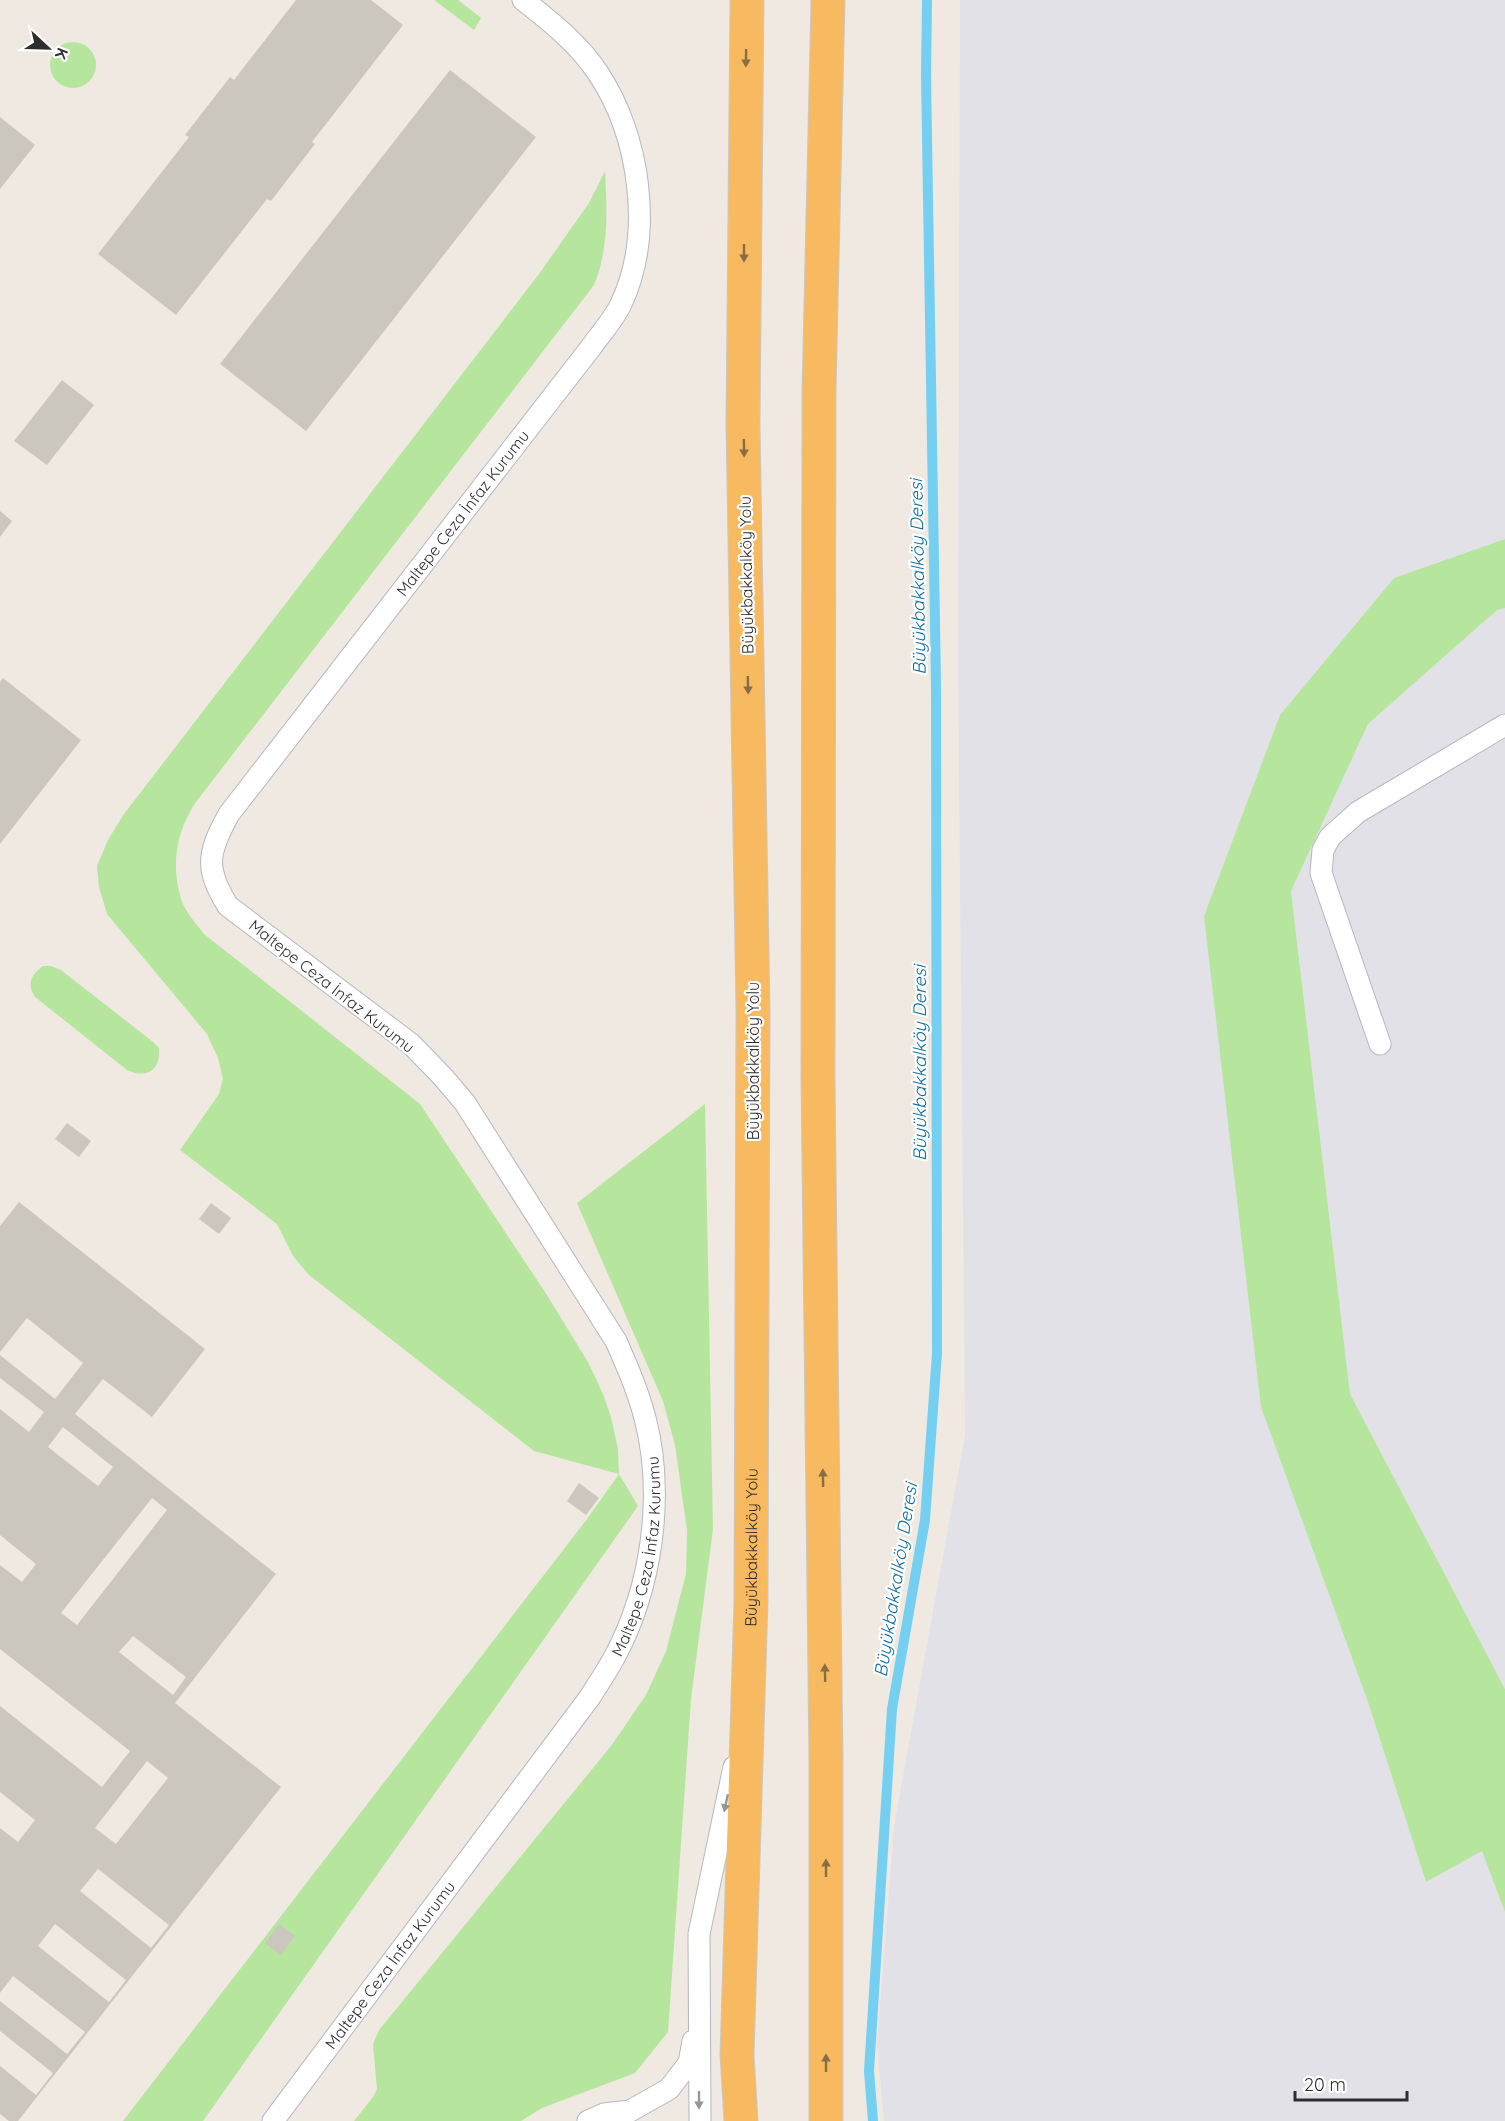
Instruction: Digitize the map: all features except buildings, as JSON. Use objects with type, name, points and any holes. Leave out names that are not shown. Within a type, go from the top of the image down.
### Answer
[{"type":"highway","name":"Büyükbakkalköy Yolu","points":[[741,2121],[737,2055],[751,1589],[753,1010],[743,424],[747,0]]},
{"type":"highway","points":[[826,2121],[826,1762],[818,1057],[819,391],[828,0]]},
{"type":"lane","name":"Maltepe Ceza İnfaz Kurumu","points":[[273,2121],[590,1697],[614,1658],[631,1620],[645,1580],[652,1538],[652,1457],[645,1419],[632,1377],[616,1341],[465,1103],[411,1044],[228,906],[216,886],[210,863],[216,838],[229,814],[585,355],[620,305],[634,267],[639,231],[638,186],[632,150],[615,105],[598,73],[575,45],[523,0]]},
{"type":"lane","points":[[1380,1044],[1321,873],[1323,850],[1330,837],[1358,812],[1505,725]]},
{"type":"lane","points":[[700,2121],[699,1934],[747,1704]]},
{"type":"lane","points":[[588,2121],[604,2114],[638,2116],[669,2089],[689,2063],[699,2008]]},
{"type":"shaded area","points":[[960,0],[1505,0],[1505,539],[1394,578],[1280,715],[1204,916],[1367,1699],[1426,1882],[1483,1850],[1505,1912],[1505,2121],[884,2121],[877,2044],[894,1826],[965,1435],[958,657]]},
{"type":"shaded area","points":[[1505,608],[1505,1689],[1350,1394],[1291,891],[1368,724],[1497,610]]},
{"type":"green space","points":[[434,0],[458,0],[481,18],[474,30]]},
{"type":"green space","points":[[73,42],[89,49],[96,65],[89,81],[73,88],[57,81],[50,65],[57,49]]},
{"type":"green space","points":[[605,171],[605,243],[594,285],[196,802],[180,835],[176,870],[177,883],[184,906],[204,934],[420,1104],[545,1292],[588,1362],[611,1417],[618,1449],[619,1474],[534,1451],[309,1275],[293,1256],[277,1224],[180,1150],[219,1094],[223,1079],[218,1058],[207,1034],[107,914],[99,887],[97,866],[108,840],[124,814],[539,274],[589,203]]},
{"type":"green space","points":[[1505,539],[1505,608],[1497,610],[1368,724],[1291,891],[1350,1394],[1505,1689],[1505,1912],[1482,1851],[1426,1882],[1367,1699],[1261,1407],[1204,916],[1280,715],[1394,578]]},
{"type":"green space","points":[[43,966],[61,970],[153,1042],[159,1048],[158,1062],[155,1067],[151,1071],[140,1074],[127,1070],[35,997],[31,988],[31,980]]},
{"type":"green space","points":[[705,1104],[713,1529],[691,1699],[668,2032],[635,2073],[542,2108],[521,2121],[354,2121],[377,2089],[373,2044],[379,2030],[611,1746],[646,1695],[666,1651],[686,1574],[687,1530],[675,1445],[663,1401],[577,1203]]},
{"type":"green space","points":[[619,1474],[638,1506],[203,2121],[123,2121],[587,1519]]},
{"type":"waterway","name":"Büyükbakkalköy Deresi","points":[[873,2121],[869,2071],[892,1709],[925,1520],[937,1353],[936,685],[926,76],[927,0]]}]
